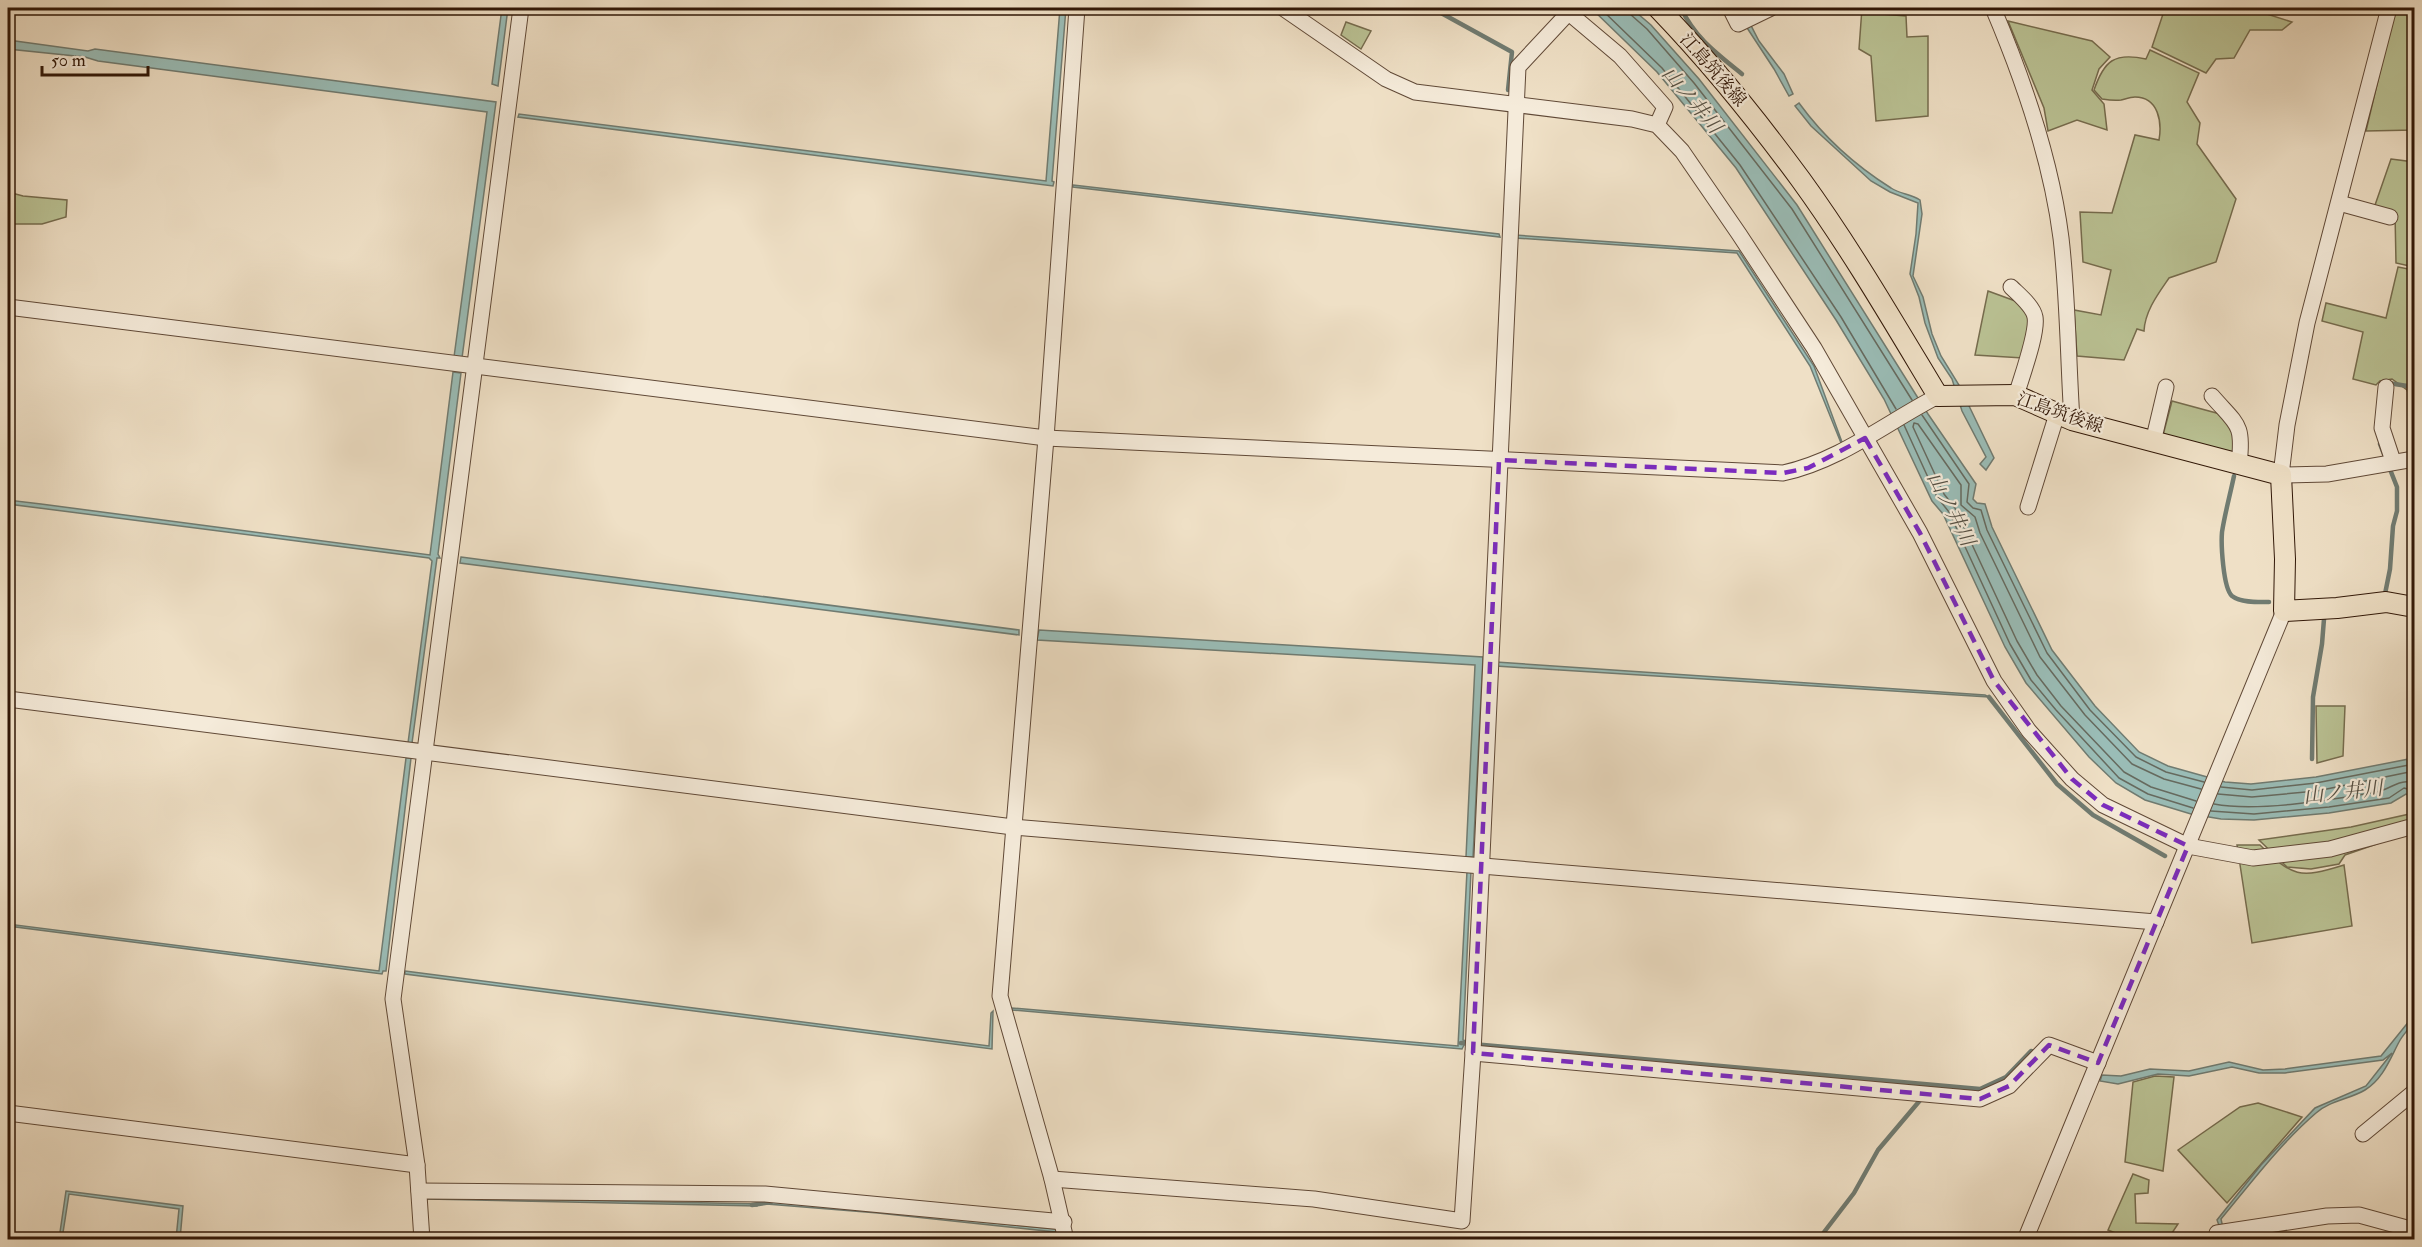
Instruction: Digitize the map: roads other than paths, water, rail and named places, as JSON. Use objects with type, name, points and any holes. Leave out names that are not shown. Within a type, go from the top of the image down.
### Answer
[{"type":"main road","name":"江島筑後線","points":[[1658,8],[1746,107],[1803,182],[1874,290],[1932,399],[2016,396],[2064,417],[2281,475]]},
{"type":"main road","points":[[2281,475],[2285,559],[2284,610],[2337,608],[2386,602],[2415,607]]},
{"type":"street","points":[[422,1239],[417,1165],[393,999],[521,8]]},
{"type":"street","points":[[1066,1239],[1064,1222],[1000,996],[1046,438],[1077,8]]},
{"type":"street","points":[[1283,8],[1386,79],[1415,92],[1632,119],[1657,125],[1682,151],[1814,348],[1920,533],[1994,681],[2029,731],[2072,779],[2103,805],[2188,846],[2253,858],[2330,849],[2415,826]]},
{"type":"street","points":[[1730,8],[1738,24],[1771,8]]},
{"type":"street","points":[[1993,8],[2019,70],[2050,182],[2061,238],[2064,417],[2028,507]]},
{"type":"street","points":[[2389,8],[2307,323],[2287,425],[2281,475],[2327,474],[2415,459]]},
{"type":"street","points":[[1052,1179],[1314,1199],[1462,1221],[1473,1053],[1518,67],[1568,9],[1620,56],[1665,107],[1657,125]]},
{"type":"street","points":[[2339,203],[2390,217]]},
{"type":"street","points":[[2011,287],[2028,305],[2036,318],[2016,396]]},
{"type":"street","points":[[8,307],[1046,438],[1499,460],[1783,473],[1808,468],[1932,399]]},
{"type":"street","points":[[2153,442],[2166,387]]},
{"type":"street","points":[[2386,387],[2382,428],[2393,461]]},
{"type":"street","points":[[2212,396],[2239,427],[2241,434],[2240,464]]},
{"type":"street","points":[[2025,1239],[2201,817],[2284,610]]},
{"type":"street","points":[[8,699],[1013,828],[2156,922]]},
{"type":"street","points":[[1473,1053],[1980,1099],[2009,1086],[2049,1045],[2098,1063]]},
{"type":"street","points":[[2363,1134],[2415,1092]]},
{"type":"street","points":[[8,1113],[417,1165]]},
{"type":"street","points":[[419,1191],[765,1194],[1064,1222]]},
{"type":"street","points":[[2227,1234],[2316,1217],[2360,1215],[2415,1230]]},
{"type":"water","points":[[502,8],[508,8],[498,86],[492,84]]},
{"type":"water","points":[[1060,8],[1066,8],[1053,186],[518,117],[519,114],[1046,181]]},
{"type":"water","name":"山ノ井川","points":[[1591,8],[1631,8],[1651,25],[1699,79],[1797,205],[1928,414],[1976,484],[1973,499],[1977,503],[1985,504],[1992,527],[2052,650],[2095,706],[2139,752],[2168,766],[2225,782],[2251,784],[2316,777],[2414,758],[2414,798],[2406,794],[2391,803],[2329,813],[2254,820],[2221,819],[2191,814],[2145,800],[2116,783],[2089,757],[2026,683],[2005,647],[1943,514],[1932,501],[1884,399],[1836,320],[1736,168],[1657,72]]},
{"type":"water","points":[[1734,8],[1742,8],[1759,41],[1784,74],[1793,94],[1789,96]]},
{"type":"water","points":[[8,40],[88,51],[95,49],[496,102],[462,358],[454,357],[487,112],[98,61],[85,57],[8,49]]},
{"type":"water","points":[[1799,103],[1829,139],[1865,170],[1894,190],[1920,200],[1922,214],[1913,276],[1923,297],[1932,334],[1941,356],[1959,385],[1994,458],[1986,470],[1980,464],[1986,457],[1962,411],[1952,379],[1938,358],[1910,274],[1918,203],[1890,192],[1871,181],[1811,126],[1795,106]]},
{"type":"water","points":[[1073,185],[1499,234],[1500,237],[1073,187]]},
{"type":"water","points":[[1515,235],[1739,251],[1814,366],[1842,442],[1810,366],[1737,253],[1515,238]]},
{"type":"water","points":[[453,372],[461,373],[438,554],[440,558],[437,558],[412,743],[408,743],[432,561],[429,558],[8,504],[8,500],[430,555]]},
{"type":"water","points":[[461,557],[1019,630],[1019,635],[460,563]]},
{"type":"water","points":[[1039,630],[1483,657],[1473,857],[1466,857],[1475,665],[1037,640]]},
{"type":"water","points":[[1496,662],[1985,695],[1989,697],[1496,666]]},
{"type":"water","points":[[406,758],[411,758],[386,971],[382,974],[8,926],[8,924],[379,971]]},
{"type":"water","points":[[1467,871],[1471,871],[1463,1040],[1466,1041],[1462,1049],[1012,1010],[1012,1008],[1458,1046]]},
{"type":"water","points":[[405,971],[989,1046],[993,1011],[992,1049],[405,974]]},
{"type":"water","points":[[2414,1015],[2411,1026],[2401,1038],[2377,1080],[2365,1090],[2321,1109],[2303,1125],[2266,1164],[2221,1219],[2223,1228],[2220,1228],[2217,1220],[2261,1165],[2315,1108],[2366,1086],[2392,1053],[2383,1060],[2285,1073],[2259,1073],[2232,1067],[2189,1076],[2158,1074],[2118,1084],[2100,1081],[2102,1075],[2121,1076],[2150,1069],[2189,1071],[2229,1062],[2263,1070],[2285,1069],[2381,1056]]},
{"type":"water","points":[[66,1191],[183,1206],[180,1239],[176,1239],[179,1209],[69,1194],[62,1239],[59,1239]]},
{"type":"water","points":[[429,1197],[759,1204],[757,1206],[428,1199]]},
{"type":"water","points":[[767,1201],[1056,1229],[1059,1239],[1056,1239],[1055,1232],[767,1204]]},
{"type":"waterway","points":[[1432,8],[1512,52],[1508,90]]},
{"type":"waterway","points":[[1681,8],[1700,37],[1742,74]]},
{"type":"waterway","points":[[2388,383],[2414,387]]},
{"type":"waterway","points":[[2380,444],[2397,487],[2397,511],[2393,526],[2390,569],[2385,594]]},
{"type":"waterway","points":[[2234,476],[2222,532],[2226,584],[2232,596],[2240,600],[2269,602]]},
{"type":"waterway","points":[[2312,759],[2313,697],[2324,619]]},
{"type":"waterway","points":[[1989,697],[2057,784],[2093,815],[2165,856]]},
{"type":"waterway","points":[[1461,1043],[1980,1089],[2006,1077],[2031,1051],[2038,1052]]},
{"type":"waterway","points":[[1818,1240],[1854,1193],[1878,1150],[1922,1098]]},
{"type":"waterway","points":[[752,1205],[771,1202]]}]
